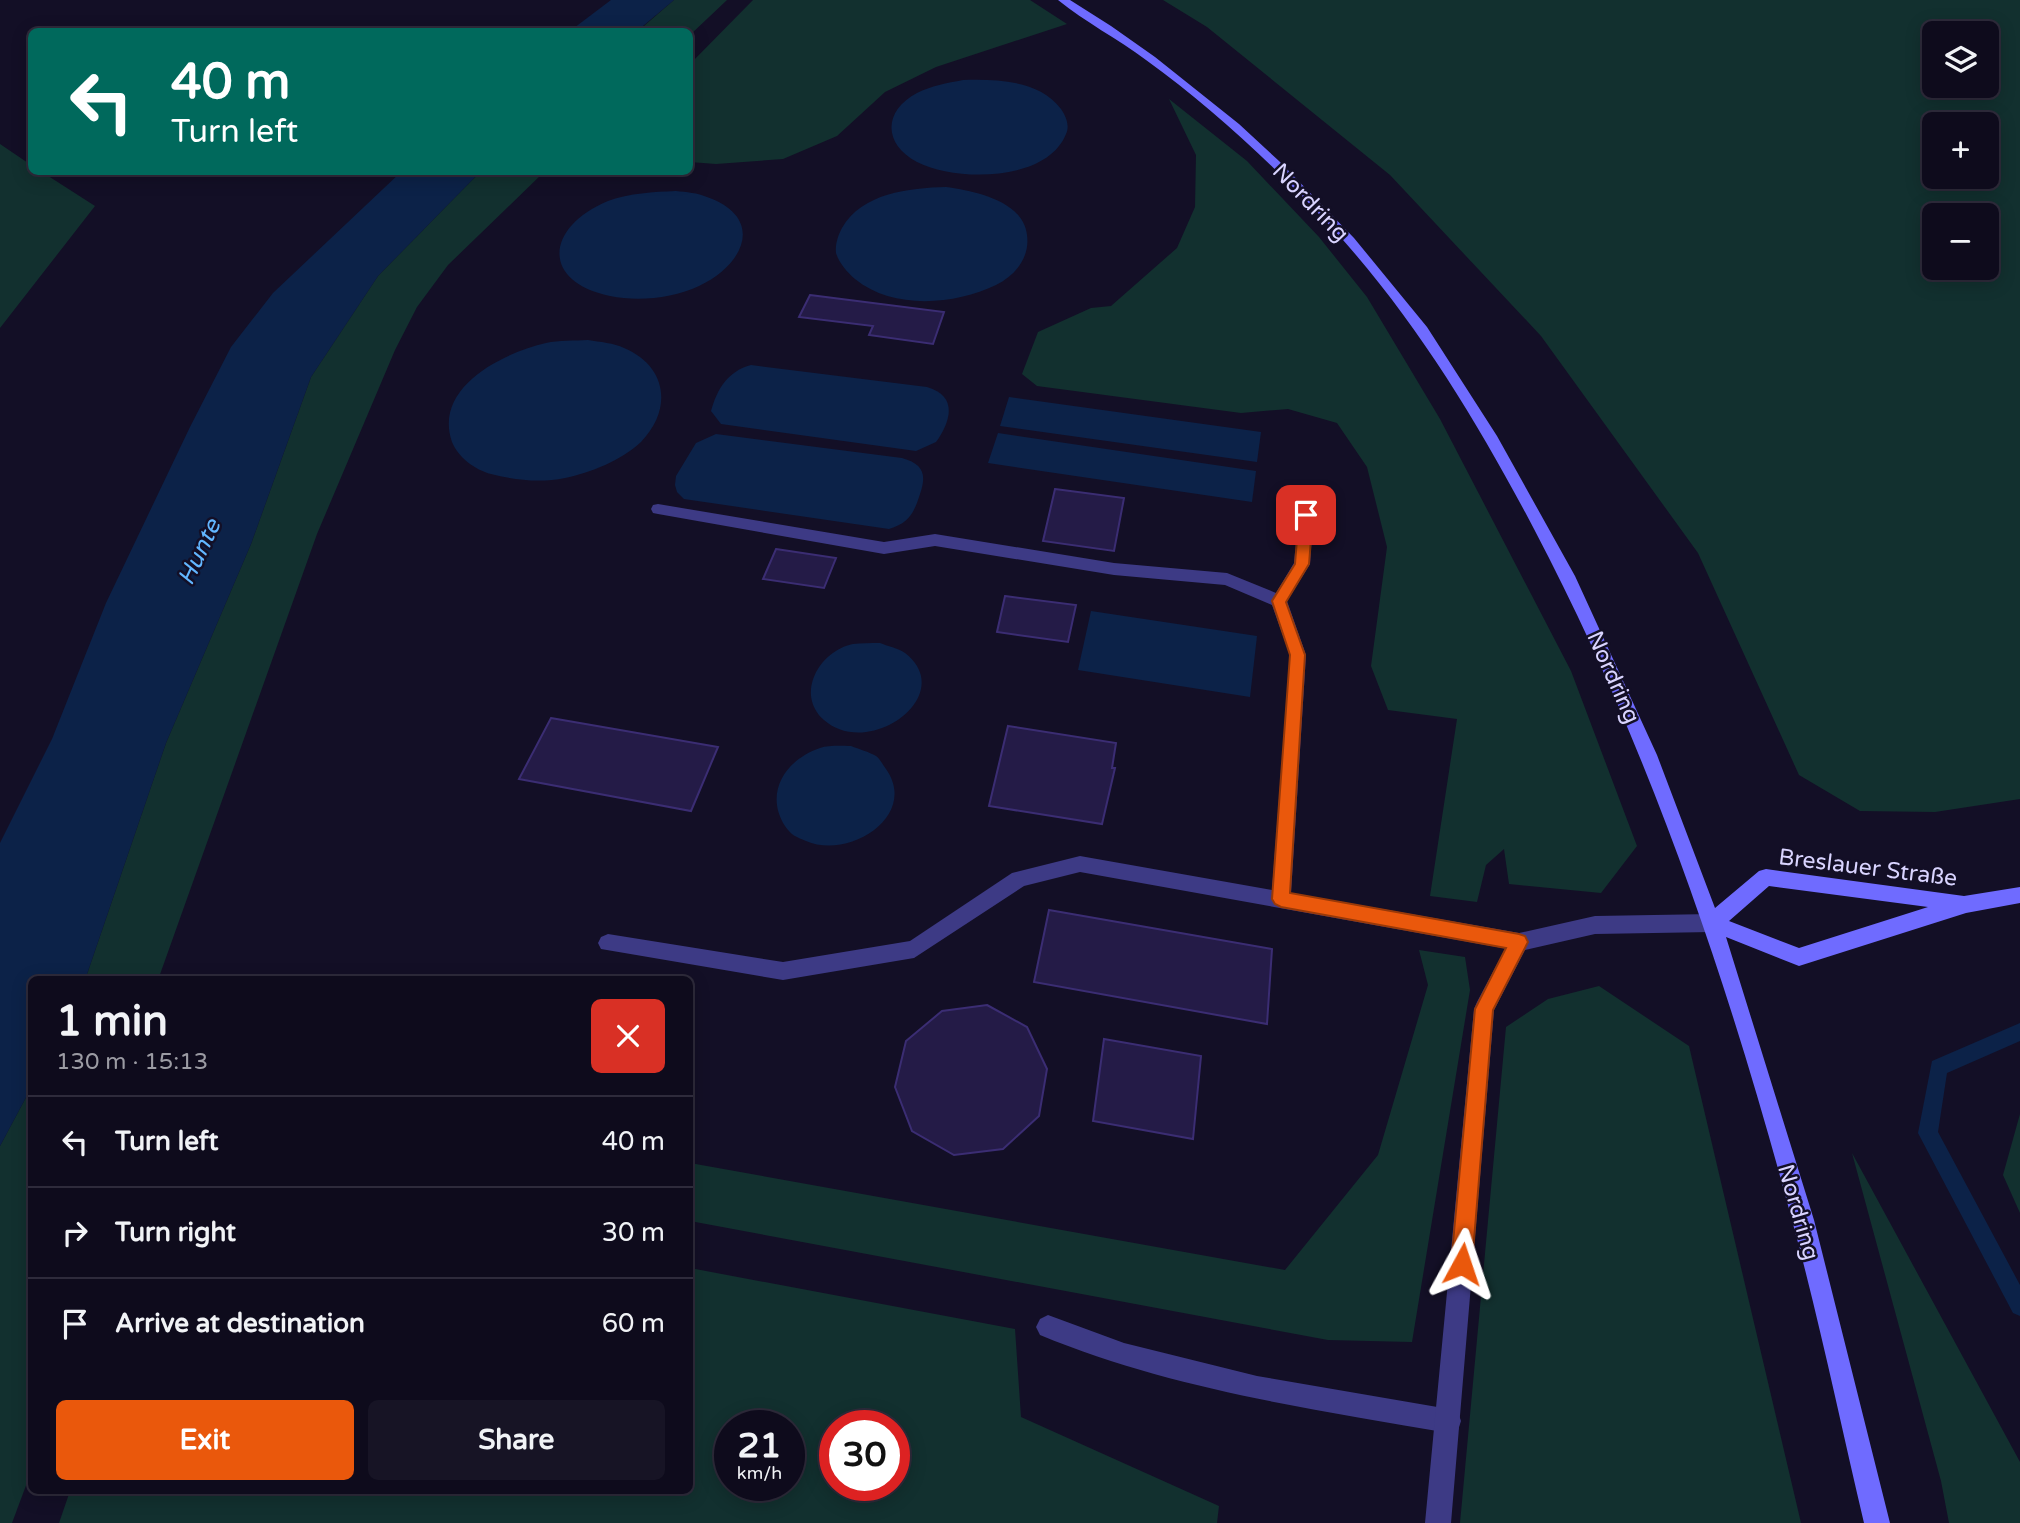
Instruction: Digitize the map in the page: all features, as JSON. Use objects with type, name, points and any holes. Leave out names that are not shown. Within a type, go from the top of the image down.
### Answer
[{"type":"main road","name":"Nordring","points":[[1063,0],[1143,54],[1207,103],[1267,157],[1325,215],[1384,281],[1436,350],[1502,456],[1548,538],[1598,639],[1660,781],[1712,923],[1803,1220],[1877,1523]]},
{"type":"main road","name":"Breslauer Straße","points":[[1966,904],[1766,877],[1712,923],[1799,957],[1966,904],[2020,895]]},
{"type":"street","points":[[1279,601],[1302,564],[1308,490]]},
{"type":"street","points":[[658,509],[884,548],[935,540],[1114,569],[1227,579],[1279,601],[1298,655],[1281,899]]},
{"type":"street","points":[[608,943],[783,971],[914,949],[1019,879],[1080,864],[1519,942],[1595,925],[1712,923]]},
{"type":"street","points":[[1438,1523],[1484,1009],[1519,942]]},
{"type":"street","points":[[1048,1328],[1124,1355],[1257,1388],[1449,1420]]},
{"type":"green space","points":[[674,0],[727,0],[693,32],[693,28],[642,28]]},
{"type":"green space","points":[[753,0],[1030,0],[1067,24],[936,67],[885,92],[837,136],[783,159],[716,164],[693,162],[693,61]]},
{"type":"green space","points":[[1163,0],[2020,0],[2020,799],[1935,812],[1860,811],[1799,775],[1698,553],[1541,336],[1390,175],[1207,27]]},
{"type":"green space","points":[[1169,99],[1247,161],[1319,237],[1367,297],[1440,419],[1571,671],[1637,846],[1601,893],[1509,884],[1504,849],[1486,865],[1477,902],[1430,896],[1457,719],[1388,710],[1371,666],[1387,547],[1367,467],[1337,423],[1288,409],[1241,413],[1037,386],[1022,374],[1038,332],[1091,308],[1111,306],[1177,248],[1195,207],[1196,155]]},
{"type":"green space","points":[[0,144],[28,163],[28,175],[47,175],[95,206],[0,328]]},
{"type":"green space","points":[[477,175],[541,175],[448,265],[417,307],[395,350],[317,534],[159,976],[86,976],[166,743],[251,544],[311,377],[378,276]]},
{"type":"green space","points":[[1419,950],[1465,957],[1470,990],[1412,1342],[1328,1340],[693,1222],[693,1164],[1285,1270],[1378,1155],[1428,985]]},
{"type":"green space","points":[[1599,986],[1689,1046],[1801,1523],[1460,1523],[1506,1027],[1548,999]]},
{"type":"green space","points":[[28,1094],[28,1480],[12,1523],[0,1523],[0,1146]]},
{"type":"green space","points":[[2020,1114],[2020,1213],[2003,1175]]},
{"type":"green space","points":[[1852,1153],[2020,1462],[2020,1523],[1949,1523],[1941,1481]]},
{"type":"green space","points":[[693,1269],[1015,1329],[1021,1417],[1219,1506],[1217,1523],[59,1523],[69,1494],[693,1494]]},
{"type":"water","points":[[611,0],[674,0],[641,28],[574,28]]},
{"type":"water","points":[[963,80],[1016,83],[1052,99],[1063,112],[1067,124],[1066,134],[1056,150],[1021,169],[976,175],[934,169],[906,155],[893,137],[893,118],[898,109],[917,93]]},
{"type":"water","name":"Hunte","points":[[398,175],[477,175],[378,276],[311,377],[251,544],[166,743],[86,976],[28,976],[28,1094],[0,1146],[0,843],[52,739],[106,603],[190,427],[231,347],[273,293]]},
{"type":"water","points":[[946,187],[995,199],[1016,213],[1023,223],[1027,243],[1024,258],[1010,276],[996,285],[962,297],[905,300],[870,289],[844,267],[836,253],[838,237],[851,216],[861,207],[902,191]]},
{"type":"water","points":[[676,191],[707,197],[725,206],[737,217],[742,229],[742,241],[728,266],[715,277],[699,286],[656,298],[621,298],[587,289],[571,278],[562,266],[560,252],[563,238],[573,224],[588,212],[608,201],[625,196]]},
{"type":"water","points":[[588,340],[624,348],[638,356],[657,377],[661,389],[658,416],[641,442],[625,455],[605,465],[556,480],[528,480],[491,474],[463,458],[452,442],[449,422],[453,405],[462,389],[492,364],[510,355],[551,342]]},
{"type":"water","points":[[751,365],[927,387],[944,396],[949,410],[948,418],[936,442],[916,451],[721,424],[711,411],[717,395],[730,376]]},
{"type":"water","points":[[1009,397],[1261,432],[1257,462],[1000,426]]},
{"type":"water","points":[[998,433],[1256,471],[1252,502],[988,463]]},
{"type":"water","points":[[716,434],[902,458],[915,463],[922,471],[922,487],[910,516],[889,529],[684,499],[677,492],[676,476],[696,443]]},
{"type":"water","points":[[1091,611],[1257,636],[1250,697],[1078,670]]},
{"type":"water","points":[[880,643],[905,653],[919,670],[921,687],[915,703],[902,717],[884,727],[863,732],[843,730],[824,720],[816,710],[811,686],[821,664],[841,648],[853,644]]},
{"type":"water","points":[[851,746],[876,756],[886,769],[894,786],[893,803],[887,817],[874,830],[859,839],[841,844],[823,845],[806,841],[789,832],[779,814],[777,802],[778,790],[788,769],[808,753],[824,747]]},
{"type":"building","points":[[810,295],[944,312],[933,344],[869,335],[873,326],[799,317]]},
{"type":"building","points":[[1055,489],[1124,498],[1114,551],[1043,541]]},
{"type":"building","points":[[776,549],[836,558],[824,588],[763,579]]},
{"type":"building","points":[[1005,596],[1076,605],[1068,642],[997,632]]},
{"type":"building","points":[[551,718],[718,747],[691,811],[519,779]]},
{"type":"building","points":[[1008,726],[1116,743],[1112,768],[1115,768],[1102,824],[989,806]]},
{"type":"building","points":[[1049,910],[1272,949],[1267,1024],[1034,982]]},
{"type":"building","points":[[987,1005],[1027,1027],[1047,1069],[1039,1116],[1003,1149],[954,1155],[912,1131],[895,1087],[906,1041],[942,1011]]},
{"type":"building","points":[[1104,1039],[1201,1056],[1193,1139],[1093,1121]]},
{"type":"waterway","points":[[2020,1032],[1939,1067],[1928,1133],[2020,1306]]},
{"type":"route","points":[[1306,515],[1302,564],[1279,601],[1298,655],[1281,899],[1519,942],[1484,1009],[1462,1264]]}]
